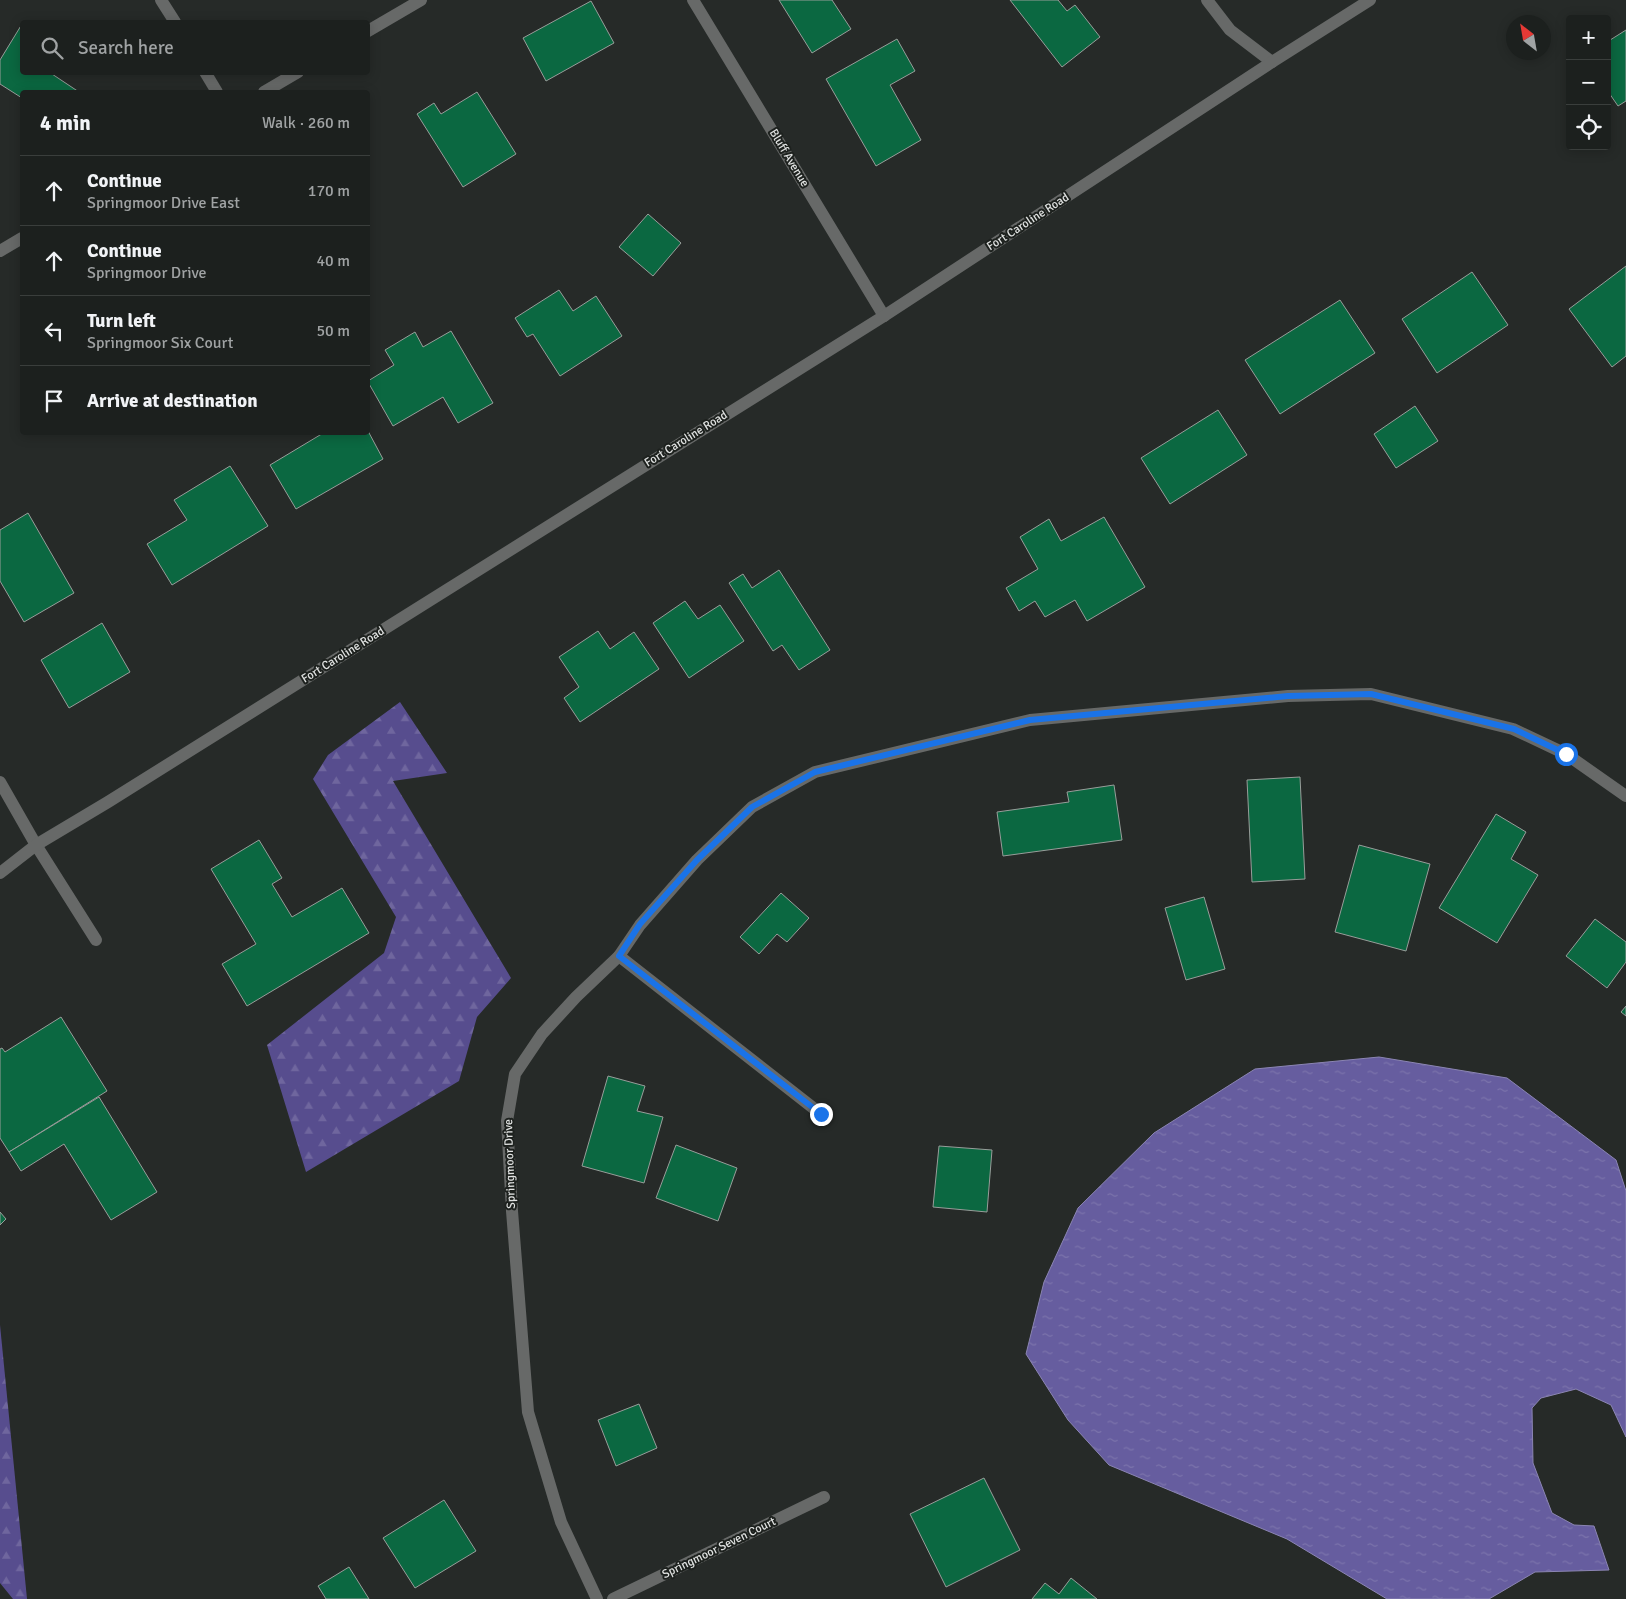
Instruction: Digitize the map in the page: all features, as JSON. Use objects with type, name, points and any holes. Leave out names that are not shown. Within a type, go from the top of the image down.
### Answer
[{"type":"street","points":[[161,0],[174,20]]},
{"type":"street","points":[[370,31],[421,0]]},
{"type":"street","name":"Bluff Avenue","points":[[693,0],[884,316]]},
{"type":"street","points":[[1207,0],[1230,30],[1272,62]]},
{"type":"street","name":"Fort Caroline Road","points":[[0,873],[36,845],[124,792],[884,316],[1370,0]]},
{"type":"street","points":[[207,75],[216,90]]},
{"type":"street","points":[[267,90],[293,75]]},
{"type":"street","points":[[0,251],[20,239]]},
{"type":"street","name":"Springmoor Drive","points":[[597,1599],[561,1522],[528,1412],[512,1211],[508,1121],[515,1074],[542,1034],[576,997],[619,956],[640,924],[697,860],[752,807],[815,772],[1030,720],[1288,696],[1371,694],[1514,729],[1566,754],[1626,796]]},
{"type":"street","points":[[0,782],[36,845],[96,940]]},
{"type":"street","points":[[619,956],[821,1114]]},
{"type":"street","name":"Springmoor Seven Court","points":[[613,1599],[824,1497]]},
{"type":"green space","points":[[400,702],[447,773],[393,781],[511,978],[477,1017],[459,1081],[306,1172],[267,1045],[384,953],[396,917],[313,779],[328,755]]},
{"type":"green space","points":[[0,1325],[27,1599],[13,1599],[0,1583]]},
{"type":"water","points":[[1379,1057],[1507,1078],[1616,1160],[1626,1191],[1626,1437],[1611,1405],[1576,1389],[1541,1398],[1532,1408],[1533,1463],[1552,1513],[1574,1525],[1594,1526],[1609,1570],[1535,1572],[1489,1599],[1387,1599],[1287,1539],[1109,1465],[1068,1420],[1026,1354],[1044,1282],[1078,1208],[1154,1133],[1255,1069]]},
{"type":"building","points":[[779,0],[832,0],[851,29],[812,53]]},
{"type":"building","points":[[1010,0],[1058,0],[1067,11],[1075,5],[1100,37],[1062,67]]},
{"type":"building","points":[[591,1],[614,43],[546,81],[523,38]]},
{"type":"building","points":[[20,27],[20,75],[54,75],[76,90],[20,90],[20,97],[0,84],[0,60]]},
{"type":"building","points":[[1626,30],[1626,101],[1618,106],[1611,96],[1611,39]]},
{"type":"building","points":[[897,39],[915,71],[890,85],[921,140],[876,166],[826,79]]},
{"type":"building","points":[[477,92],[516,154],[463,187],[417,114],[434,103],[441,114]]},
{"type":"building","points":[[648,214],[681,243],[653,276],[619,247]]},
{"type":"building","points":[[1626,266],[1626,356],[1612,367],[1569,309]]},
{"type":"building","points":[[1472,272],[1508,325],[1437,373],[1402,319]]},
{"type":"building","points":[[559,290],[573,311],[596,296],[622,336],[560,376],[533,334],[527,337],[515,318]]},
{"type":"building","points":[[1340,300],[1375,353],[1280,414],[1245,360]]},
{"type":"building","points":[[451,331],[493,403],[458,423],[443,397],[393,426],[370,386],[370,380],[394,365],[385,350],[415,332],[423,347]]},
{"type":"building","points":[[1415,406],[1438,441],[1396,468],[1374,434]]},
{"type":"building","points":[[1218,410],[1247,455],[1170,504],[1141,458]]},
{"type":"building","points":[[320,435],[370,435],[383,459],[296,509],[270,465]]},
{"type":"building","points":[[230,466],[268,526],[172,585],[147,544],[187,520],[174,500]]},
{"type":"building","points":[[28,513],[74,593],[24,622],[0,581],[0,530]]},
{"type":"building","points":[[1104,517],[1145,587],[1087,621],[1075,600],[1045,617],[1035,601],[1019,611],[1006,588],[1038,569],[1020,537],[1049,519],[1061,541]]},
{"type":"building","points":[[779,570],[830,650],[799,670],[782,645],[773,651],[729,583],[743,574],[752,588]]},
{"type":"building","points":[[685,601],[698,619],[720,605],[744,641],[689,678],[653,623]]},
{"type":"building","points":[[102,623],[130,672],[69,708],[41,660]]},
{"type":"building","points":[[598,631],[610,649],[634,632],[659,669],[580,722],[564,698],[579,687],[559,657]]},
{"type":"building","points":[[1300,777],[1305,879],[1252,882],[1247,780]]},
{"type":"building","points":[[1114,785],[1122,840],[1003,856],[997,812],[1069,802],[1067,792]]},
{"type":"building","points":[[1496,814],[1526,832],[1511,859],[1538,875],[1497,943],[1439,908]]},
{"type":"building","points":[[259,840],[282,878],[272,884],[292,917],[342,888],[369,933],[247,1006],[222,964],[256,944],[211,869]]},
{"type":"building","points":[[1359,845],[1430,864],[1406,951],[1335,932]]},
{"type":"building","points":[[781,893],[809,918],[787,942],[777,934],[759,954],[740,937]]},
{"type":"building","points":[[1204,897],[1225,969],[1186,980],[1165,908]]},
{"type":"building","points":[[1595,919],[1626,942],[1626,962],[1607,988],[1566,956]]},
{"type":"building","points":[[1626,1006],[1626,1016],[1621,1012]]},
{"type":"building","points":[[61,1017],[107,1091],[9,1152],[0,1138],[0,1049],[2,1048],[5,1052]]},
{"type":"building","points":[[608,1076],[645,1086],[637,1111],[663,1117],[644,1183],[582,1166]]},
{"type":"building","points":[[99,1097],[157,1192],[111,1220],[64,1144],[21,1171],[9,1152]]},
{"type":"building","points":[[676,1145],[737,1168],[718,1221],[656,1198]]},
{"type":"building","points":[[939,1146],[992,1150],[987,1212],[933,1207]]},
{"type":"building","points":[[0,1212],[6,1219],[0,1225]]},
{"type":"building","points":[[639,1404],[657,1448],[616,1466],[598,1420]]},
{"type":"building","points":[[984,1478],[1020,1550],[946,1587],[910,1514]]},
{"type":"building","points":[[444,1500],[476,1551],[415,1588],[383,1538]]},
{"type":"building","points":[[349,1567],[369,1599],[326,1599],[318,1586]]},
{"type":"building","points":[[1071,1578],[1097,1599],[1032,1599],[1045,1583],[1059,1594]]},
{"type":"route","points":[[821,1114],[619,956],[640,924],[697,860],[752,807],[815,772],[1030,720],[1288,696],[1371,694],[1514,729],[1566,754]]}]
